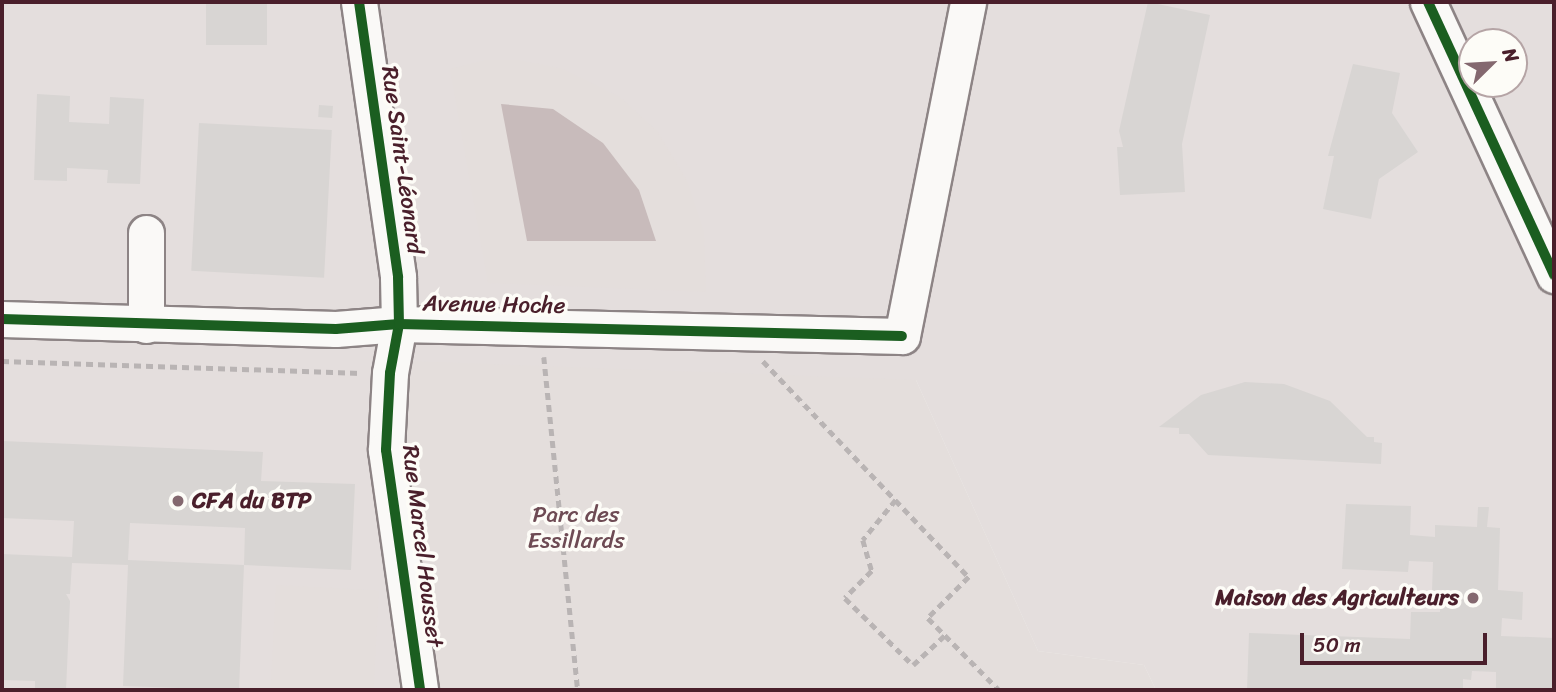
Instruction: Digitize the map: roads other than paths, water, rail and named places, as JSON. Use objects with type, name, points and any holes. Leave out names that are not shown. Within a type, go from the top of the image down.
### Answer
[{"type":"street","name":"Rue Saint-Léonard","points":[[359,2],[398,277],[400,324]]},
{"type":"street","name":"Avenue Hoche","points":[[2,319],[336,330],[400,324],[902,337],[968,2]]},
{"type":"street","points":[[1428,2],[1554,275]]},
{"type":"street","points":[[146,233],[146,325]]},
{"type":"street","name":"Rue Marcel Housset","points":[[400,324],[390,373],[386,450],[420,690]]},
{"type":"place","name":"CFA du BTP","points":[[178,501]]},
{"type":"place","name":"Maison des Agriculteurs","points":[[1473,598]]},
{"type":"park label","name":"Parc des Essillards","points":[[576,528]]}]
